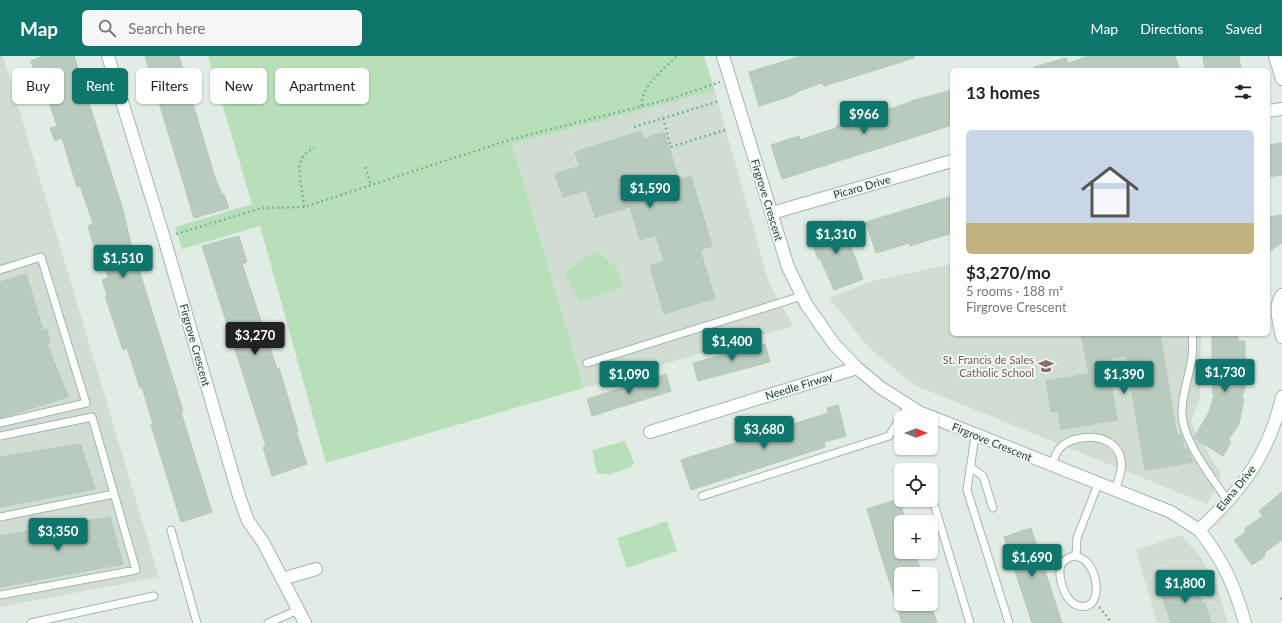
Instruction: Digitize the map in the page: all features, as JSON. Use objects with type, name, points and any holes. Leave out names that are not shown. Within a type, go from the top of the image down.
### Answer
[{"type":"street","name":"Firgrove Crescent","points":[[108,56],[164,238],[239,496],[248,521],[263,542],[305,623]]},
{"type":"street","name":"Firgrove Crescent","points":[[723,56],[788,267],[802,296],[834,344],[857,368],[881,388],[908,406],[975,436],[1171,512],[1199,530],[1225,567],[1234,585],[1245,623]]},
{"type":"street","points":[[1275,56],[1282,79]]},
{"type":"street","points":[[1270,111],[1282,108]]},
{"type":"street","name":"Picaro Drive","points":[[772,213],[950,161]]},
{"type":"street","points":[[1282,295],[1279,299],[1277,311],[1282,337]]},
{"type":"street","name":"Needle Firway","points":[[650,432],[857,368]]},
{"type":"street","name":"Elana Drive","points":[[1199,530],[1214,516],[1256,465],[1274,425],[1282,397]]},
{"type":"street","points":[[282,579],[316,569]]},
{"type":"lane","points":[[0,270],[41,256],[86,403],[0,423]]},
{"type":"lane","points":[[587,363],[802,296]]},
{"type":"lane","points":[[1192,336],[1192,365],[1182,409],[1182,422],[1198,453],[1227,500]]},
{"type":"lane","points":[[702,496],[889,436],[908,406]]},
{"type":"lane","points":[[0,436],[92,417],[136,570],[0,595]]},
{"type":"lane","points":[[975,436],[966,490],[1009,623]]},
{"type":"lane","points":[[1051,466],[1060,448],[1074,438],[1094,436],[1107,442],[1117,451],[1121,460],[1121,470],[1115,490]]},
{"type":"lane","points":[[970,467],[983,476],[994,508]]},
{"type":"lane","points":[[1076,556],[1076,538],[1098,484]]},
{"type":"lane","points":[[0,517],[114,494]]},
{"type":"lane","points":[[935,507],[970,623]]},
{"type":"lane","points":[[171,530],[197,623]]},
{"type":"lane","points":[[1076,556],[1086,559],[1091,565],[1096,582],[1096,593],[1093,601],[1082,606],[1074,604],[1067,598],[1062,583],[1061,565],[1066,559],[1076,556]]},
{"type":"lane","points":[[31,623],[154,596]]},
{"type":"lane","points":[[268,623],[298,610]]},
{"type":"path","points":[[642,106],[641,101],[645,90],[677,56]]},
{"type":"path","points":[[164,238],[262,208],[304,207],[512,139],[670,99],[730,79]]},
{"type":"path","points":[[634,127],[720,101]]},
{"type":"path","points":[[662,118],[671,147],[728,129]]},
{"type":"path","points":[[304,207],[299,168],[303,156],[314,147]]},
{"type":"path","points":[[365,167],[371,185]]},
{"type":"path","points":[[1093,601],[1112,623]]},
{"type":"shaded area","points":[[0,56],[3,56],[12,86],[12,104],[17,104],[159,577],[0,607]]},
{"type":"shaded area","points":[[715,91],[769,283],[793,326],[584,388],[512,144]]},
{"type":"shaded area","name":"St. Francis de Sales Catholic School","points":[[950,264],[950,336],[1201,336],[1200,397],[1191,423],[1221,475],[1207,504],[914,385],[869,348],[829,298],[872,281]]},
{"type":"shaded area","points":[[1181,535],[1200,556],[1216,583],[1228,623],[1157,623],[1136,550]]},
{"type":"green space","points":[[208,56],[704,56],[715,91],[512,144],[584,388],[326,463],[260,226],[182,249],[175,227],[252,204],[222,104],[267,104],[267,68],[212,68]]},
{"type":"green space","points":[[597,251],[617,268],[623,287],[580,301],[569,282],[565,271]]},
{"type":"green space","points":[[625,441],[634,462],[631,467],[609,475],[597,473],[592,450]]},
{"type":"green space","points":[[667,521],[677,551],[627,568],[617,538]]},
{"type":"building","points":[[43,56],[74,56],[78,68],[72,68],[72,104],[89,104],[123,210],[131,244],[183,411],[181,412],[212,512],[181,522],[151,425],[153,424],[142,387],[140,388],[127,348],[123,350],[105,296],[107,295],[102,280],[108,278],[101,252],[96,254],[88,226],[93,223],[80,186],[77,187],[62,138],[55,141],[50,128],[57,126],[50,104],[64,104],[64,68],[33,68],[31,61]]},
{"type":"building","points":[[145,56],[179,56],[183,68],[149,68]]},
{"type":"building","points":[[801,56],[914,56],[914,58],[824,86],[822,83],[796,92],[797,93],[785,98],[759,106],[749,72]]},
{"type":"building","points":[[1089,56],[1175,56],[1179,68],[1034,68],[1066,58],[1068,63]]},
{"type":"building","points":[[1203,56],[1239,56],[1241,68],[1205,68]]},
{"type":"building","points":[[950,91],[950,126],[782,179],[771,145],[799,136],[800,140],[836,128],[836,126],[911,101]]},
{"type":"building","points":[[160,104],[193,104],[216,181],[222,194],[224,194],[229,208],[194,218]]},
{"type":"building","points":[[641,131],[644,139],[664,132],[679,180],[691,176],[712,246],[700,250],[715,298],[664,314],[650,266],[664,261],[656,235],[640,240],[630,207],[595,217],[586,190],[563,197],[555,174],[580,166],[575,152]]},
{"type":"building","points":[[1282,143],[1282,175],[1270,177],[1270,145]]},
{"type":"building","points":[[950,197],[950,234],[910,246],[909,243],[876,253],[866,222]]},
{"type":"building","points":[[1282,215],[1282,243],[1270,251],[1270,217]]},
{"type":"building","points":[[841,220],[863,279],[834,290],[820,258],[818,259],[808,232]]},
{"type":"building","points":[[239,236],[247,262],[242,264],[277,369],[279,368],[298,431],[296,431],[307,464],[272,476],[263,447],[266,446],[202,246]]},
{"type":"building","points":[[26,274],[43,330],[47,329],[50,343],[47,344],[68,397],[0,418],[0,282]]},
{"type":"building","points":[[1081,336],[1160,336],[1177,435],[1181,434],[1185,452],[1187,448],[1193,462],[1145,470],[1126,356],[1107,359],[1117,420],[1061,429],[1058,411],[1051,412],[1046,381],[1089,374]]},
{"type":"building","points":[[1212,336],[1238,336],[1238,341],[1245,341],[1245,387],[1242,398],[1244,399],[1239,424],[1228,440],[1231,442],[1223,456],[1194,438],[1210,410],[1214,394],[1212,393],[1216,372],[1212,372]]},
{"type":"building","points":[[765,344],[770,362],[698,381],[693,363]]},
{"type":"building","points":[[666,374],[671,391],[592,416],[587,399]]},
{"type":"building","points":[[838,405],[846,436],[824,442],[825,447],[691,490],[681,460],[828,413],[827,408]]},
{"type":"building","points":[[80,444],[95,489],[0,507],[0,457]]},
{"type":"building","points":[[1282,492],[1282,540],[1264,553],[1265,556],[1252,565],[1234,540],[1246,532],[1244,529],[1263,516],[1259,511]]},
{"type":"building","points":[[894,501],[894,507],[901,507],[904,515],[894,515],[894,559],[917,559],[920,567],[894,567],[894,597],[867,509]]},
{"type":"building","points":[[110,517],[123,564],[0,587],[0,536]]},
{"type":"building","points":[[1031,528],[1062,623],[1032,623],[1004,537]]},
{"type":"building","points":[[1192,579],[1196,591],[1198,590],[1202,603],[1205,603],[1211,623],[1171,623],[1160,588]]},
{"type":"building","points":[[898,611],[933,611],[937,623],[902,623]]},
{"type":"place","name":"St. Francis de Sales Catholic School","points":[[1046,366]]}]
